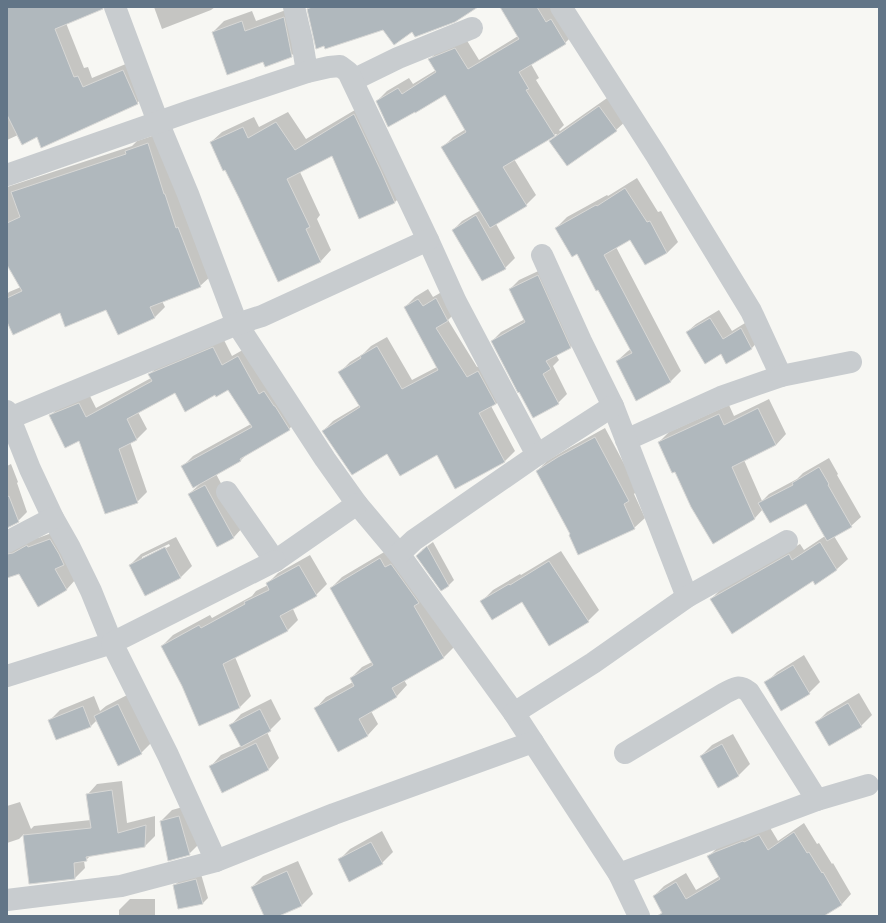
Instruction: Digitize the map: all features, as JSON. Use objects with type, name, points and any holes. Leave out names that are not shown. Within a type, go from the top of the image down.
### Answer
[{"type":"street","points":[[115,7],[173,117],[191,201],[248,321],[325,459],[356,504],[406,547],[619,874],[639,916]]},
{"type":"street","points":[[294,7],[308,72]]},
{"type":"street","points":[[561,7],[656,155],[751,311],[781,376]]},
{"type":"street","points":[[353,80],[398,58],[472,28]]},
{"type":"street","points":[[7,175],[308,72],[340,66],[348,72],[353,80],[456,302],[537,455]]},
{"type":"street","points":[[216,861],[168,755],[112,643],[91,591],[70,548],[53,518],[30,469],[9,414],[248,321],[428,240]]},
{"type":"street","points":[[542,255],[613,406],[687,597]]},
{"type":"street","points":[[626,440],[721,397],[781,376],[851,362]]},
{"type":"street","points":[[406,547],[537,455],[613,406]]},
{"type":"street","points":[[227,492],[274,561]]},
{"type":"street","points":[[7,676],[112,643],[274,561],[356,504]]},
{"type":"street","points":[[7,542],[53,518]]},
{"type":"street","points":[[514,713],[593,663],[687,597],[787,541]]},
{"type":"street","points":[[625,753],[725,693],[738,687],[744,688],[749,692],[817,800]]},
{"type":"street","points":[[7,900],[121,886],[216,861],[334,814],[532,742]]},
{"type":"street","points":[[619,874],[817,800],[868,785]]},
{"type":"building","points":[[7,7],[103,7],[103,9],[55,29],[74,77],[78,76],[83,87],[123,70],[138,104],[41,148],[37,137],[22,145],[7,115]]},
{"type":"building","points":[[312,7],[478,7],[455,22],[415,37],[412,32],[394,45],[383,30],[325,49],[324,46],[316,49],[307,9]]},
{"type":"building","points":[[500,7],[537,7],[546,22],[551,19],[566,44],[519,72],[529,89],[526,90],[555,136],[503,167],[527,206],[490,228],[441,147],[466,132],[445,95],[388,127],[376,101],[398,88],[402,94],[436,72],[428,59],[455,48],[468,69],[519,39]]},
{"type":"building","points":[[284,17],[292,57],[265,67],[263,62],[227,75],[212,32],[242,21],[245,31]]},
{"type":"building","points":[[599,106],[617,131],[567,166],[549,141]]},
{"type":"building","points":[[354,114],[395,203],[359,219],[332,156],[287,179],[310,227],[306,229],[321,262],[278,282],[239,198],[225,170],[223,171],[210,142],[243,127],[248,138],[276,122],[295,150]]},
{"type":"building","points":[[148,143],[176,228],[178,227],[201,287],[150,307],[155,318],[118,335],[106,310],[65,327],[60,313],[13,335],[7,322],[7,298],[22,291],[7,265],[7,223],[20,217],[11,192],[126,154],[125,151]]},
{"type":"building","points":[[625,188],[647,222],[650,221],[667,253],[645,265],[630,240],[604,255],[671,382],[636,401],[616,361],[632,353],[598,290],[596,291],[577,254],[572,257],[555,228],[596,205],[597,206]]},
{"type":"building","points":[[476,215],[506,269],[482,281],[452,230]]},
{"type":"building","points":[[538,275],[571,348],[546,361],[551,369],[543,374],[559,404],[533,418],[491,341],[525,322],[509,289]]},
{"type":"building","points":[[436,298],[448,321],[436,328],[467,377],[478,371],[496,404],[479,413],[505,462],[455,489],[437,455],[400,476],[387,454],[352,475],[322,431],[360,407],[338,372],[377,346],[402,389],[438,370],[404,307],[418,299],[423,306]]},
{"type":"building","points":[[710,318],[723,339],[741,328],[752,349],[726,364],[721,354],[705,364],[686,332]]},
{"type":"building","points":[[213,347],[222,365],[238,356],[259,394],[264,391],[290,430],[240,459],[241,461],[193,488],[181,466],[252,427],[228,390],[216,397],[215,395],[185,412],[175,393],[127,419],[137,440],[119,449],[138,503],[105,514],[79,441],[65,448],[49,415],[79,403],[86,417],[152,381],[148,374]]},
{"type":"building","points":[[758,408],[776,445],[732,467],[755,519],[713,544],[691,507],[675,472],[672,473],[658,442],[719,414],[724,425]]},
{"type":"building","points":[[595,437],[629,501],[624,504],[635,529],[578,555],[569,535],[570,534],[536,471]]},
{"type":"building","points":[[819,467],[852,527],[827,541],[806,504],[770,523],[758,503],[793,485],[792,483]]},
{"type":"building","points":[[205,485],[234,538],[217,547],[188,494]]},
{"type":"building","points":[[9,496],[19,522],[7,528],[7,497]]},
{"type":"building","points":[[50,539],[64,565],[55,569],[67,590],[38,607],[19,574],[7,578],[7,554],[13,553],[27,545],[28,547]]},
{"type":"building","points":[[820,542],[837,570],[815,585],[813,581],[732,634],[710,599],[789,554],[792,560]]},
{"type":"building","points":[[427,546],[449,586],[441,591],[416,556]]},
{"type":"building","points":[[165,547],[181,578],[145,596],[129,565]]},
{"type":"building","points":[[380,558],[385,567],[391,564],[419,603],[414,606],[444,658],[392,688],[397,697],[359,719],[368,736],[338,752],[314,708],[354,686],[350,678],[373,665],[330,588]]},
{"type":"building","points":[[549,561],[589,622],[549,646],[522,602],[492,620],[480,601],[509,584],[510,585]]},
{"type":"building","points":[[299,565],[317,596],[280,616],[288,631],[223,664],[240,708],[199,726],[182,686],[161,646],[199,625],[201,628],[245,604],[244,602],[269,590],[266,583]]},
{"type":"building","points":[[793,665],[810,694],[781,711],[764,682]]},
{"type":"building","points":[[848,703],[862,727],[829,746],[815,722]]},
{"type":"building","points":[[118,704],[142,754],[118,766],[94,716]]},
{"type":"building","points":[[83,706],[91,727],[56,740],[48,720]]},
{"type":"building","points":[[260,709],[271,731],[241,747],[229,725]]},
{"type":"building","points":[[256,743],[269,770],[222,793],[209,766]]},
{"type":"building","points":[[722,744],[739,776],[718,788],[700,756]]},
{"type":"building","points":[[112,790],[118,833],[146,825],[145,847],[86,857],[87,861],[74,863],[75,879],[29,884],[23,835],[91,828],[86,794]]},
{"type":"building","points":[[179,816],[190,855],[168,861],[160,821]]},
{"type":"building","points":[[794,832],[807,853],[809,852],[822,873],[823,872],[842,905],[824,916],[657,916],[662,913],[653,896],[676,882],[686,899],[720,879],[707,856],[759,835],[768,850]]},
{"type":"building","points":[[371,842],[383,864],[349,882],[338,859]]},
{"type":"building","points":[[287,871],[302,906],[279,916],[264,916],[251,887]]},
{"type":"building","points":[[196,879],[203,904],[178,909],[173,885]]}]
